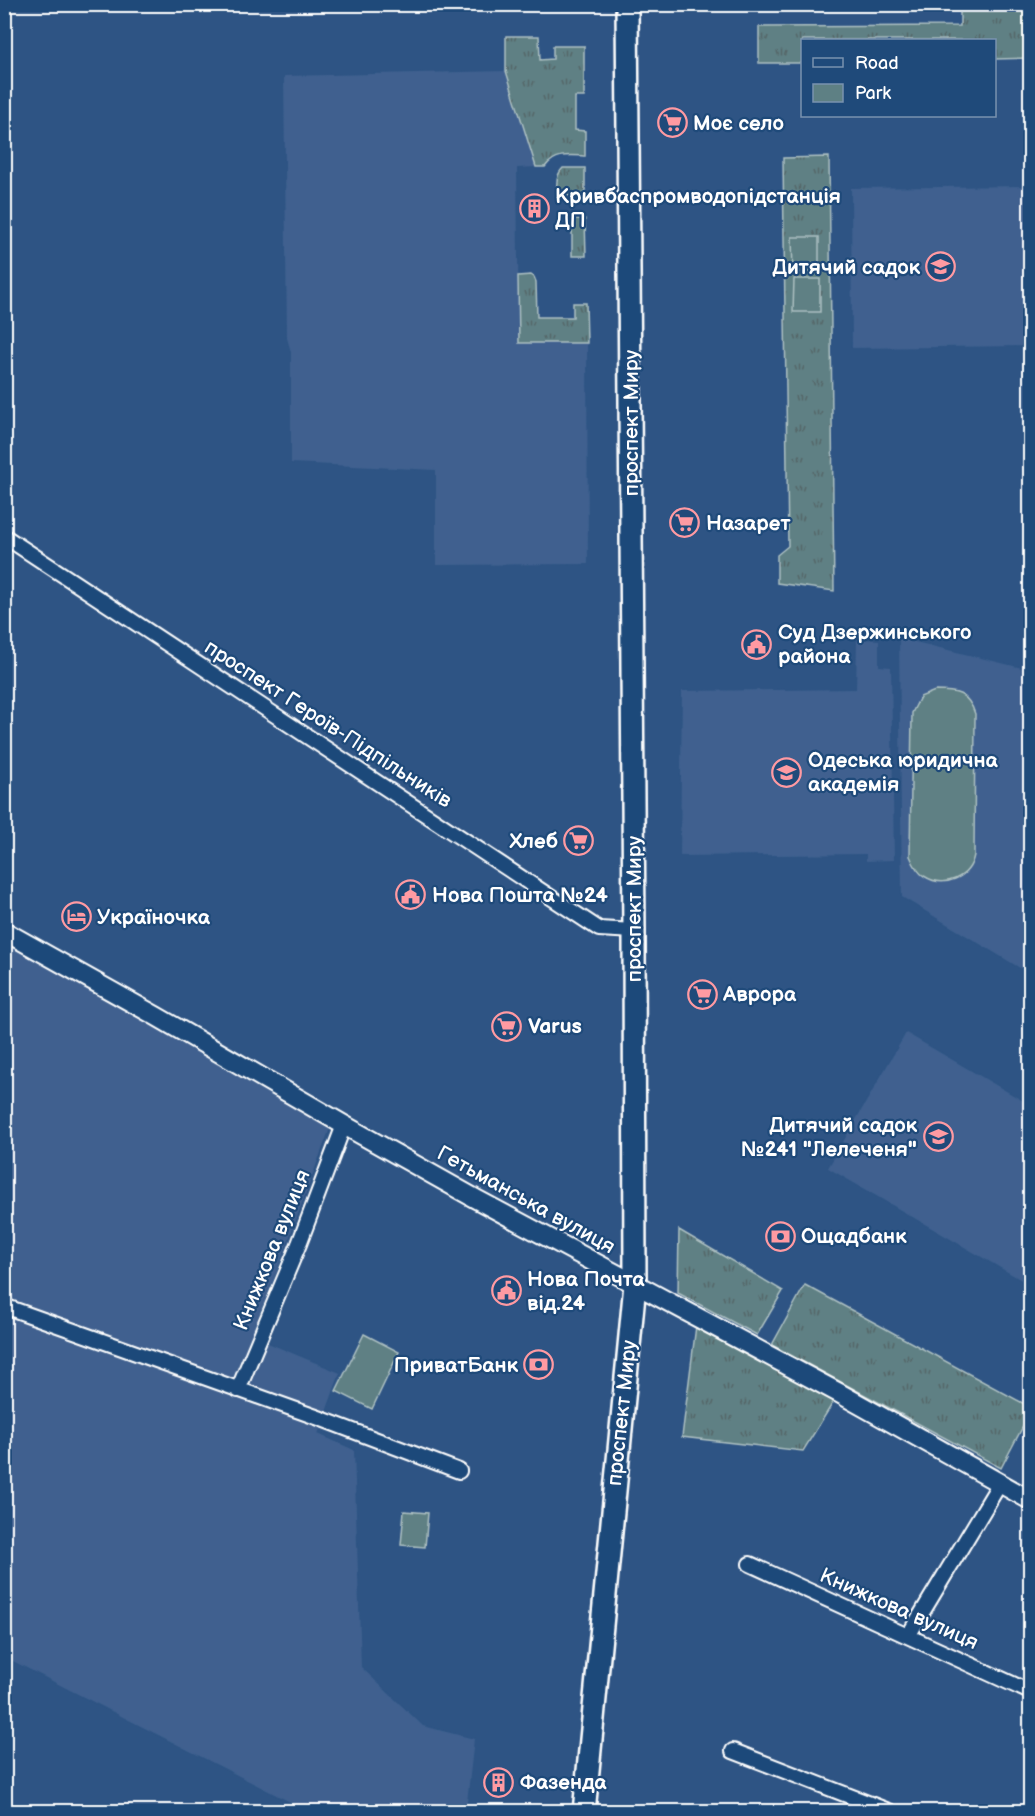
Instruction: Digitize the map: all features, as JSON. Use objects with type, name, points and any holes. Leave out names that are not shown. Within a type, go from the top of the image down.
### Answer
[{"type":"main road","name":"проспект Миру","points":[[584,1812],[635,1284],[627,4]]},
{"type":"street","name":"проспект Героїв-Підпільників","points":[[4,536],[599,929],[634,931]]},
{"type":"street","name":"Гетьманська вулиця","points":[[4,931],[344,1125],[839,1393],[1030,1500]]},
{"type":"street","name":"Книжкова вулиця","points":[[238,1390],[299,1244],[344,1125]]},
{"type":"street","points":[[4,1306],[459,1471]]},
{"type":"street","points":[[908,1636],[1000,1483]]},
{"type":"street","name":"Книжкова вулиця","points":[[750,1564],[1030,1692]]},
{"type":"street","points":[[733,1751],[891,1812]]},
{"type":"shaded area","points":[[506,71],[536,167],[517,168],[519,343],[587,343],[588,564],[436,565],[436,470],[291,463],[291,352],[287,338],[284,76]]},
{"type":"shaded area","name":"Дитячий садок","points":[[1030,186],[1030,346],[852,348],[851,188]]},
{"type":"shaded area","points":[[899,638],[1030,670],[1030,974],[902,897]]},
{"type":"shaded area","name":"Одеська юридична академія","points":[[857,639],[879,640],[879,666],[891,667],[894,860],[866,861],[866,854],[680,856],[682,691],[856,689]]},
{"type":"shaded area","points":[[4,931],[333,1120],[251,1336],[340,1373],[318,1434],[354,1450],[361,1667],[423,1726],[474,1739],[466,1811],[316,1812],[302,1808],[5,1657]]},
{"type":"shaded area","name":"Дитячий садок №241 \"Лелеченя\"","points":[[906,1033],[1030,1105],[1030,1285],[828,1168]]},
{"type":"green space","points":[[960,5],[1030,5],[1030,58],[996,59],[996,39],[801,39],[801,63],[759,63],[759,27],[960,26]]},
{"type":"green space","points":[[506,36],[539,36],[540,60],[553,59],[553,46],[584,46],[584,97],[575,97],[575,130],[585,131],[585,156],[558,157],[545,167],[536,167],[506,71]]},
{"type":"green space","points":[[829,157],[834,591],[777,583],[777,555],[788,546],[783,158]]},
{"type":"green space","points":[[563,168],[585,168],[585,195],[557,196],[558,177]]},
{"type":"green space","points":[[572,219],[585,219],[586,256],[572,256]]},
{"type":"green space","points":[[792,237],[819,237],[819,272],[793,272]]},
{"type":"green space","points":[[531,275],[536,282],[537,317],[573,317],[573,303],[586,303],[587,343],[519,343],[518,276]]},
{"type":"green space","points":[[794,279],[820,279],[820,312],[793,312]]},
{"type":"green space","points":[[935,691],[960,694],[969,701],[975,714],[974,855],[972,863],[962,875],[948,881],[932,880],[924,876],[917,870],[910,856],[912,713],[920,697]]},
{"type":"green space","points":[[679,1230],[783,1291],[757,1335],[678,1293]]},
{"type":"green space","points":[[805,1285],[1030,1407],[1030,1413],[1001,1468],[772,1345]]},
{"type":"green space","points":[[697,1318],[839,1393],[803,1451],[682,1437]]},
{"type":"green space","points":[[364,1334],[399,1352],[372,1409],[336,1391]]},
{"type":"green space","points":[[404,1511],[428,1513],[425,1547],[401,1545]]},
{"type":"place","name":"Моє село","points":[[672,123]]},
{"type":"place","name":"Кривбаспромводопідстанція ДП","points":[[534,208]]},
{"type":"place","name":"Дитячий садок","points":[[941,267]]},
{"type":"place","name":"Назарет","points":[[685,523]]},
{"type":"place","name":"Суд Дзержинського района","points":[[757,644]]},
{"type":"place","name":"Одеська юридична академія","points":[[787,772]]},
{"type":"place","name":"Хлеб","points":[[579,841]]},
{"type":"place","name":"Нова Пошта №24","points":[[411,895]]},
{"type":"place","name":"Україночка","points":[[76,917]]},
{"type":"place","name":"Аврора","points":[[702,994]]},
{"type":"place","name":"Varus","points":[[507,1026]]},
{"type":"place","name":"Дитячий садок №241 \"Лелеченя\"","points":[[938,1137]]},
{"type":"place","name":"Ощадбанк","points":[[780,1236]]},
{"type":"place","name":"Нова Почта від.24","points":[[506,1291]]},
{"type":"place","name":"ПриватБанк","points":[[539,1365]]},
{"type":"place","name":"Фазенда","points":[[499,1782]]}]
